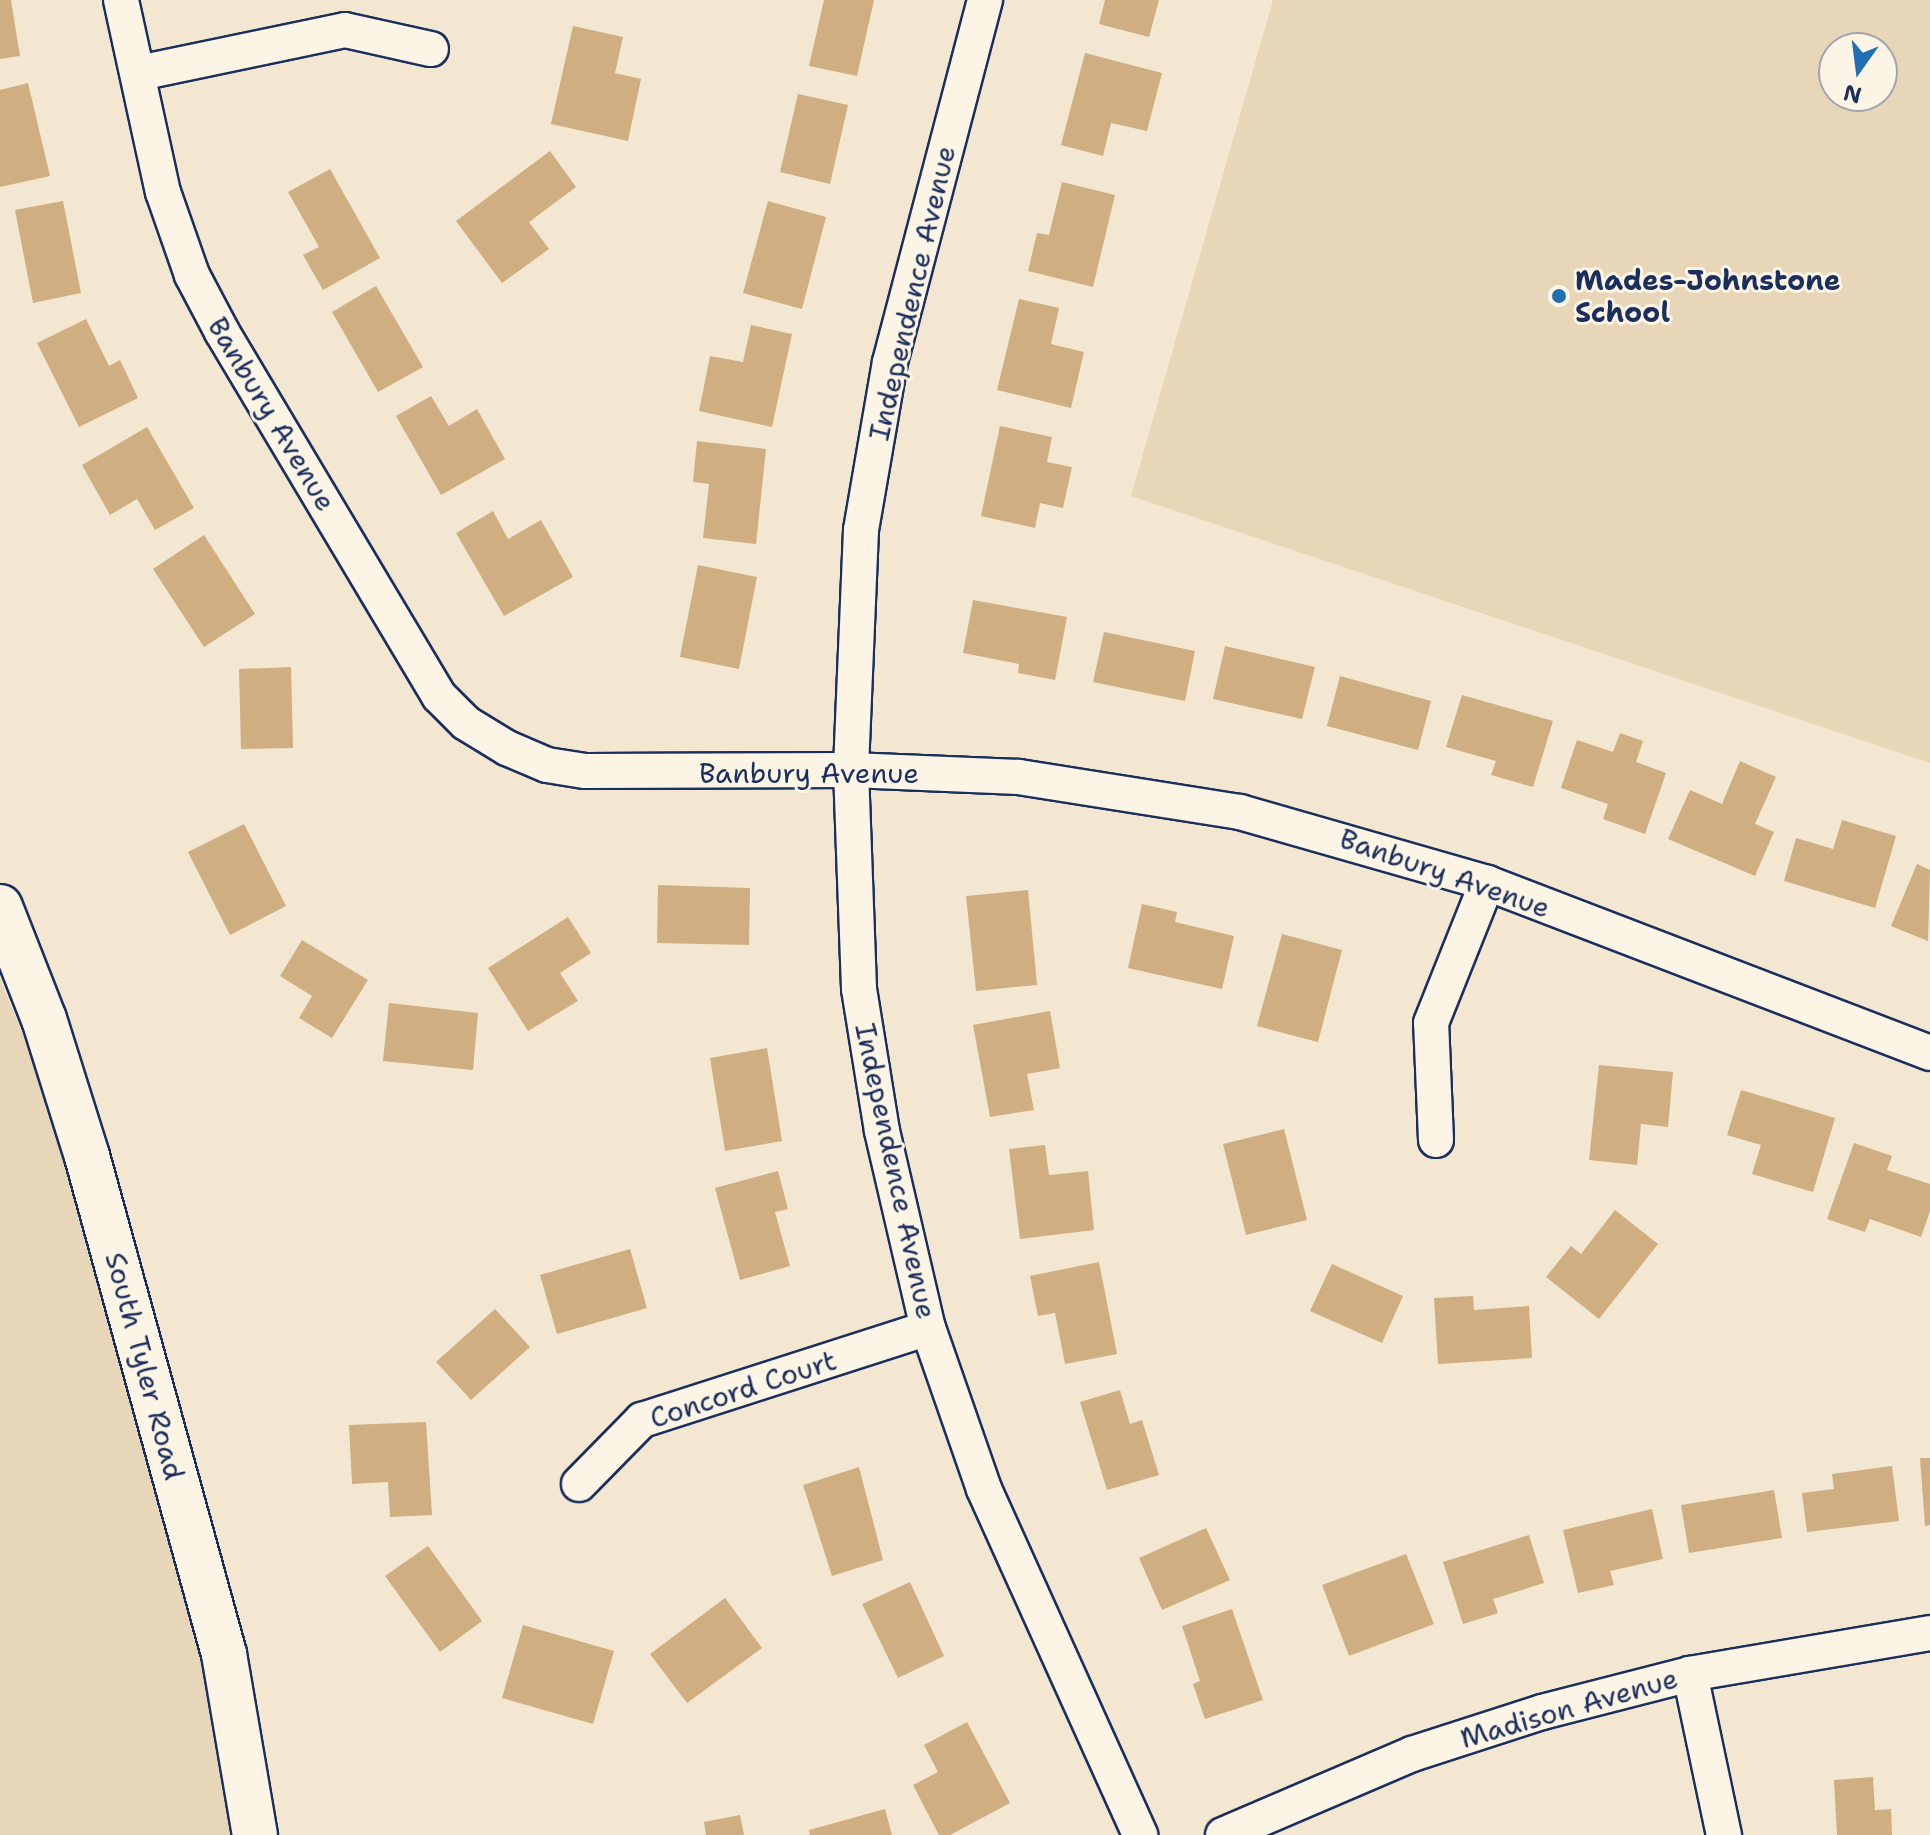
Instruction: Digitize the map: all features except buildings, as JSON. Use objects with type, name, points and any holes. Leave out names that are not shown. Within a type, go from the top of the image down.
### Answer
[{"type":"street","name":"Banbury Avenue","points":[[121,0],[163,192],[192,275],[402,636],[439,696],[466,723],[547,765],[586,771],[851,770],[1019,777],[1166,798],[1308,828],[1487,883],[1930,1053]]},
{"type":"street","name":"Independence Avenue","points":[[985,0],[882,408],[861,530],[851,770],[859,989],[882,1131],[928,1328],[984,1489],[1140,1835]]},
{"type":"street","points":[[139,73],[345,30],[431,49]]},
{"type":"street","points":[[1436,1140],[1431,1023],[1487,883]]},
{"type":"street","name":"South Tyler Road","points":[[0,907],[44,1019],[91,1171],[224,1654],[255,1835]]},
{"type":"street","name":"Concord Court","points":[[579,1484],[642,1420],[928,1328]]},
{"type":"street","name":"Madison Avenue","points":[[1223,1835],[1412,1754],[1542,1712],[1690,1674],[1930,1633]]},
{"type":"street","points":[[1690,1674],[1724,1835]]},
{"type":"shaded area","name":"Mades-Johnstone School","points":[[1273,0],[1930,0],[1930,763],[1131,496]]},
{"type":"shaded area","points":[[0,979],[55,1113],[136,1399],[224,1746],[230,1835],[0,1835]]},
{"type":"place","name":"Mades-Johnstone School","points":[[1559,296]]}]
